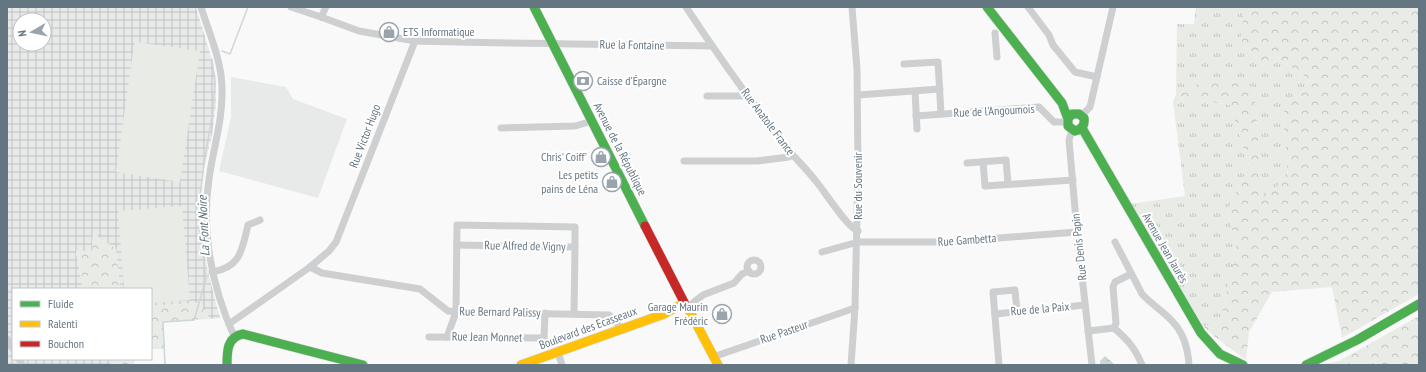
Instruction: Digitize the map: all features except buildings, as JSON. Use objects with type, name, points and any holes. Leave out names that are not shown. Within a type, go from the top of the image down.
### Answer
[{"type":"main road","name":"Avenue de la République","points":[[534,7],[715,361]]},
{"type":"main road","points":[[987,7],[1062,103],[1079,130],[1082,128],[1084,122],[1073,120]]},
{"type":"main road","name":"Avenue Jean Jaurès","points":[[1082,128],[1201,333],[1220,354],[1242,365]]},
{"type":"main road","points":[[1306,365],[1357,340],[1419,304]]},
{"type":"main road","name":"Boulevard des Ecasseaux","points":[[521,365],[664,314],[677,313],[686,306]]},
{"type":"main road","points":[[227,365],[229,343],[234,336],[243,334],[363,365]]},
{"type":"street","points":[[201,7],[222,77],[222,115],[209,179],[206,209],[207,235],[212,272],[234,336]]},
{"type":"street","points":[[291,7],[321,16],[359,31],[415,41],[553,44]]},
{"type":"street","points":[[321,16],[326,7]]},
{"type":"street","name":"Rue Anatole France","points":[[686,7],[748,96],[792,154],[816,180],[847,222],[855,231],[858,232]]},
{"type":"street","name":"Rue du Souvenir","points":[[851,365],[856,308],[858,242],[858,96],[852,7]]},
{"type":"street","points":[[1028,7],[1049,35],[1052,45],[1075,72],[1097,77]]},
{"type":"street","points":[[1073,120],[1090,107],[1113,7]]},
{"type":"street","points":[[995,33],[997,57]]},
{"type":"street","name":"Rue Victor Hugo","points":[[229,324],[310,267],[332,248],[338,238],[415,41]]},
{"type":"street","name":"Rue la Fontaine","points":[[553,44],[712,46]]},
{"type":"street","points":[[904,64],[938,62],[941,114]]},
{"type":"street","points":[[858,96],[940,89]]},
{"type":"street","points":[[914,91],[917,129]]},
{"type":"street","points":[[707,96],[748,96]]},
{"type":"street","name":"Rue de l'Angoumois","points":[[916,116],[1039,107],[1054,122],[1073,120]]},
{"type":"street","name":"Rue Denis Papin","points":[[1073,120],[1069,140],[1072,180],[1092,365]]},
{"type":"street","points":[[501,128],[575,126],[592,121]]},
{"type":"street","points":[[684,160],[757,161],[789,157],[792,154]]},
{"type":"street","points":[[967,163],[1006,160],[1008,184]]},
{"type":"street","points":[[983,162],[985,186],[1072,180]]},
{"type":"street","points":[[212,272],[223,270],[235,262],[241,253],[248,225],[260,220]]},
{"type":"street","points":[[447,337],[456,312],[457,226],[575,227],[575,247]]},
{"type":"street","name":"Rue Gambetta","points":[[822,252],[858,242],[948,242],[1077,232]]},
{"type":"street","points":[[1115,242],[1142,294],[1173,322],[1182,335],[1186,343],[1189,365]]},
{"type":"street","name":"Rue Alfred de Vigny","points":[[457,245],[575,247],[574,314]]},
{"type":"street","name":"Rue Bernard Palissy","points":[[310,267],[322,273],[420,289],[448,311],[609,315],[622,329]]},
{"type":"street","points":[[686,306],[703,295],[734,283],[742,274],[748,271]]},
{"type":"street","points":[[1114,328],[1116,323],[1113,287],[1115,282],[1131,274]]},
{"type":"street","points":[[999,365],[993,292],[1015,290],[1017,311]]},
{"type":"street","name":"Rue de la Paix","points":[[995,314],[1085,305]]},
{"type":"street","name":"Rue Pasteur","points":[[715,361],[856,308]]},
{"type":"street","name":"Rue Jean Monnet","points":[[429,337],[544,338],[545,313]]},
{"type":"street","points":[[1088,331],[1114,328],[1127,339],[1137,352],[1142,365]]},
{"type":"street","points":[[558,352],[562,365]]},
{"type":"shaded area","points":[[7,7],[196,7],[210,53],[216,78],[216,104],[212,135],[204,168],[201,203],[201,232],[208,272],[220,318],[210,319],[200,303],[152,306],[152,288],[120,288],[116,249],[93,233],[92,251],[76,252],[83,288],[12,288],[12,360],[112,360],[111,365],[7,365]]},
{"type":"shaded area","points":[[231,77],[286,87],[293,99],[347,119],[318,198],[219,171],[231,117]]},
{"type":"green space","points":[[1196,7],[1244,7],[1241,40],[1262,66],[1274,55],[1310,80],[1283,113],[1288,177],[1263,199],[1254,87],[1201,81],[1187,92],[1176,94],[1177,24],[1194,24]]},
{"type":"green space","points":[[1244,7],[1419,7],[1419,294],[1342,338],[1332,287],[1272,292],[1249,332],[1246,360],[1203,326],[1220,324],[1236,247],[1228,210],[1249,165],[1230,105],[1195,99],[1173,102],[1176,94],[1187,92],[1201,81],[1232,82],[1254,87],[1263,198],[1288,177],[1283,113],[1310,80],[1274,55],[1262,66],[1241,40]]},
{"type":"green space","points":[[136,42],[200,51],[180,182],[116,172],[134,45]]},
{"type":"green space","points":[[1195,99],[1230,105],[1249,165],[1228,210],[1236,247],[1220,324],[1203,326],[1130,204],[1185,196],[1173,102]]},
{"type":"green space","points":[[182,206],[190,300],[152,303],[152,288],[124,288],[118,211]]},
{"type":"green space","points":[[93,233],[116,249],[120,288],[83,288],[76,251],[92,251]]},
{"type":"green space","points":[[200,303],[210,319],[163,322],[165,349],[152,349],[152,306]]},
{"type":"green space","points":[[1419,316],[1419,365],[1379,365],[1365,359],[1339,361]]},
{"type":"green space","points":[[1365,359],[1379,365],[1319,365],[1339,361]]},
{"type":"green space","points":[[112,360],[135,360],[134,365],[111,365]]},
{"type":"water","points":[[1105,356],[1115,365],[1100,365],[1100,361]]},
{"type":"waterway","name":"La Font Noire","points":[[222,51],[230,54],[248,7]]},
{"type":"waterway","name":"La Font Noire","points":[[165,365],[163,322],[194,320],[206,279],[200,232],[199,202],[213,110],[215,83],[212,59]]},
{"type":"traffic: fast","points":[[534,7],[645,226]]},
{"type":"traffic: fast","points":[[987,7],[1062,103],[1068,119],[1068,126],[1075,131],[1080,129],[1083,125],[1084,118],[1079,114],[1072,114],[1068,119]]},
{"type":"traffic: fast","points":[[1082,128],[1201,333],[1220,354],[1243,365]]},
{"type":"traffic: fast","points":[[1306,365],[1357,340],[1419,304]]},
{"type":"traffic: fast","points":[[227,365],[227,355],[231,341],[243,334],[363,365]]},
{"type":"traffic: slow","points":[[521,365],[664,314],[682,304]]},
{"type":"traffic: slow","points":[[689,310],[718,365]]},
{"type":"traffic: jam","points":[[645,226],[684,302]]},
{"type":"place","name":"ETS Informatique","points":[[389,32]]},
{"type":"place","name":"Caisse d'Épargne","points":[[583,81]]},
{"type":"place","name":"Chris' Coiff'","points":[[601,157]]},
{"type":"place","name":"Les petits pains de Léna","points":[[612,182]]},
{"type":"place","name":"Garage Maurin Frédéric","points":[[722,314]]}]
